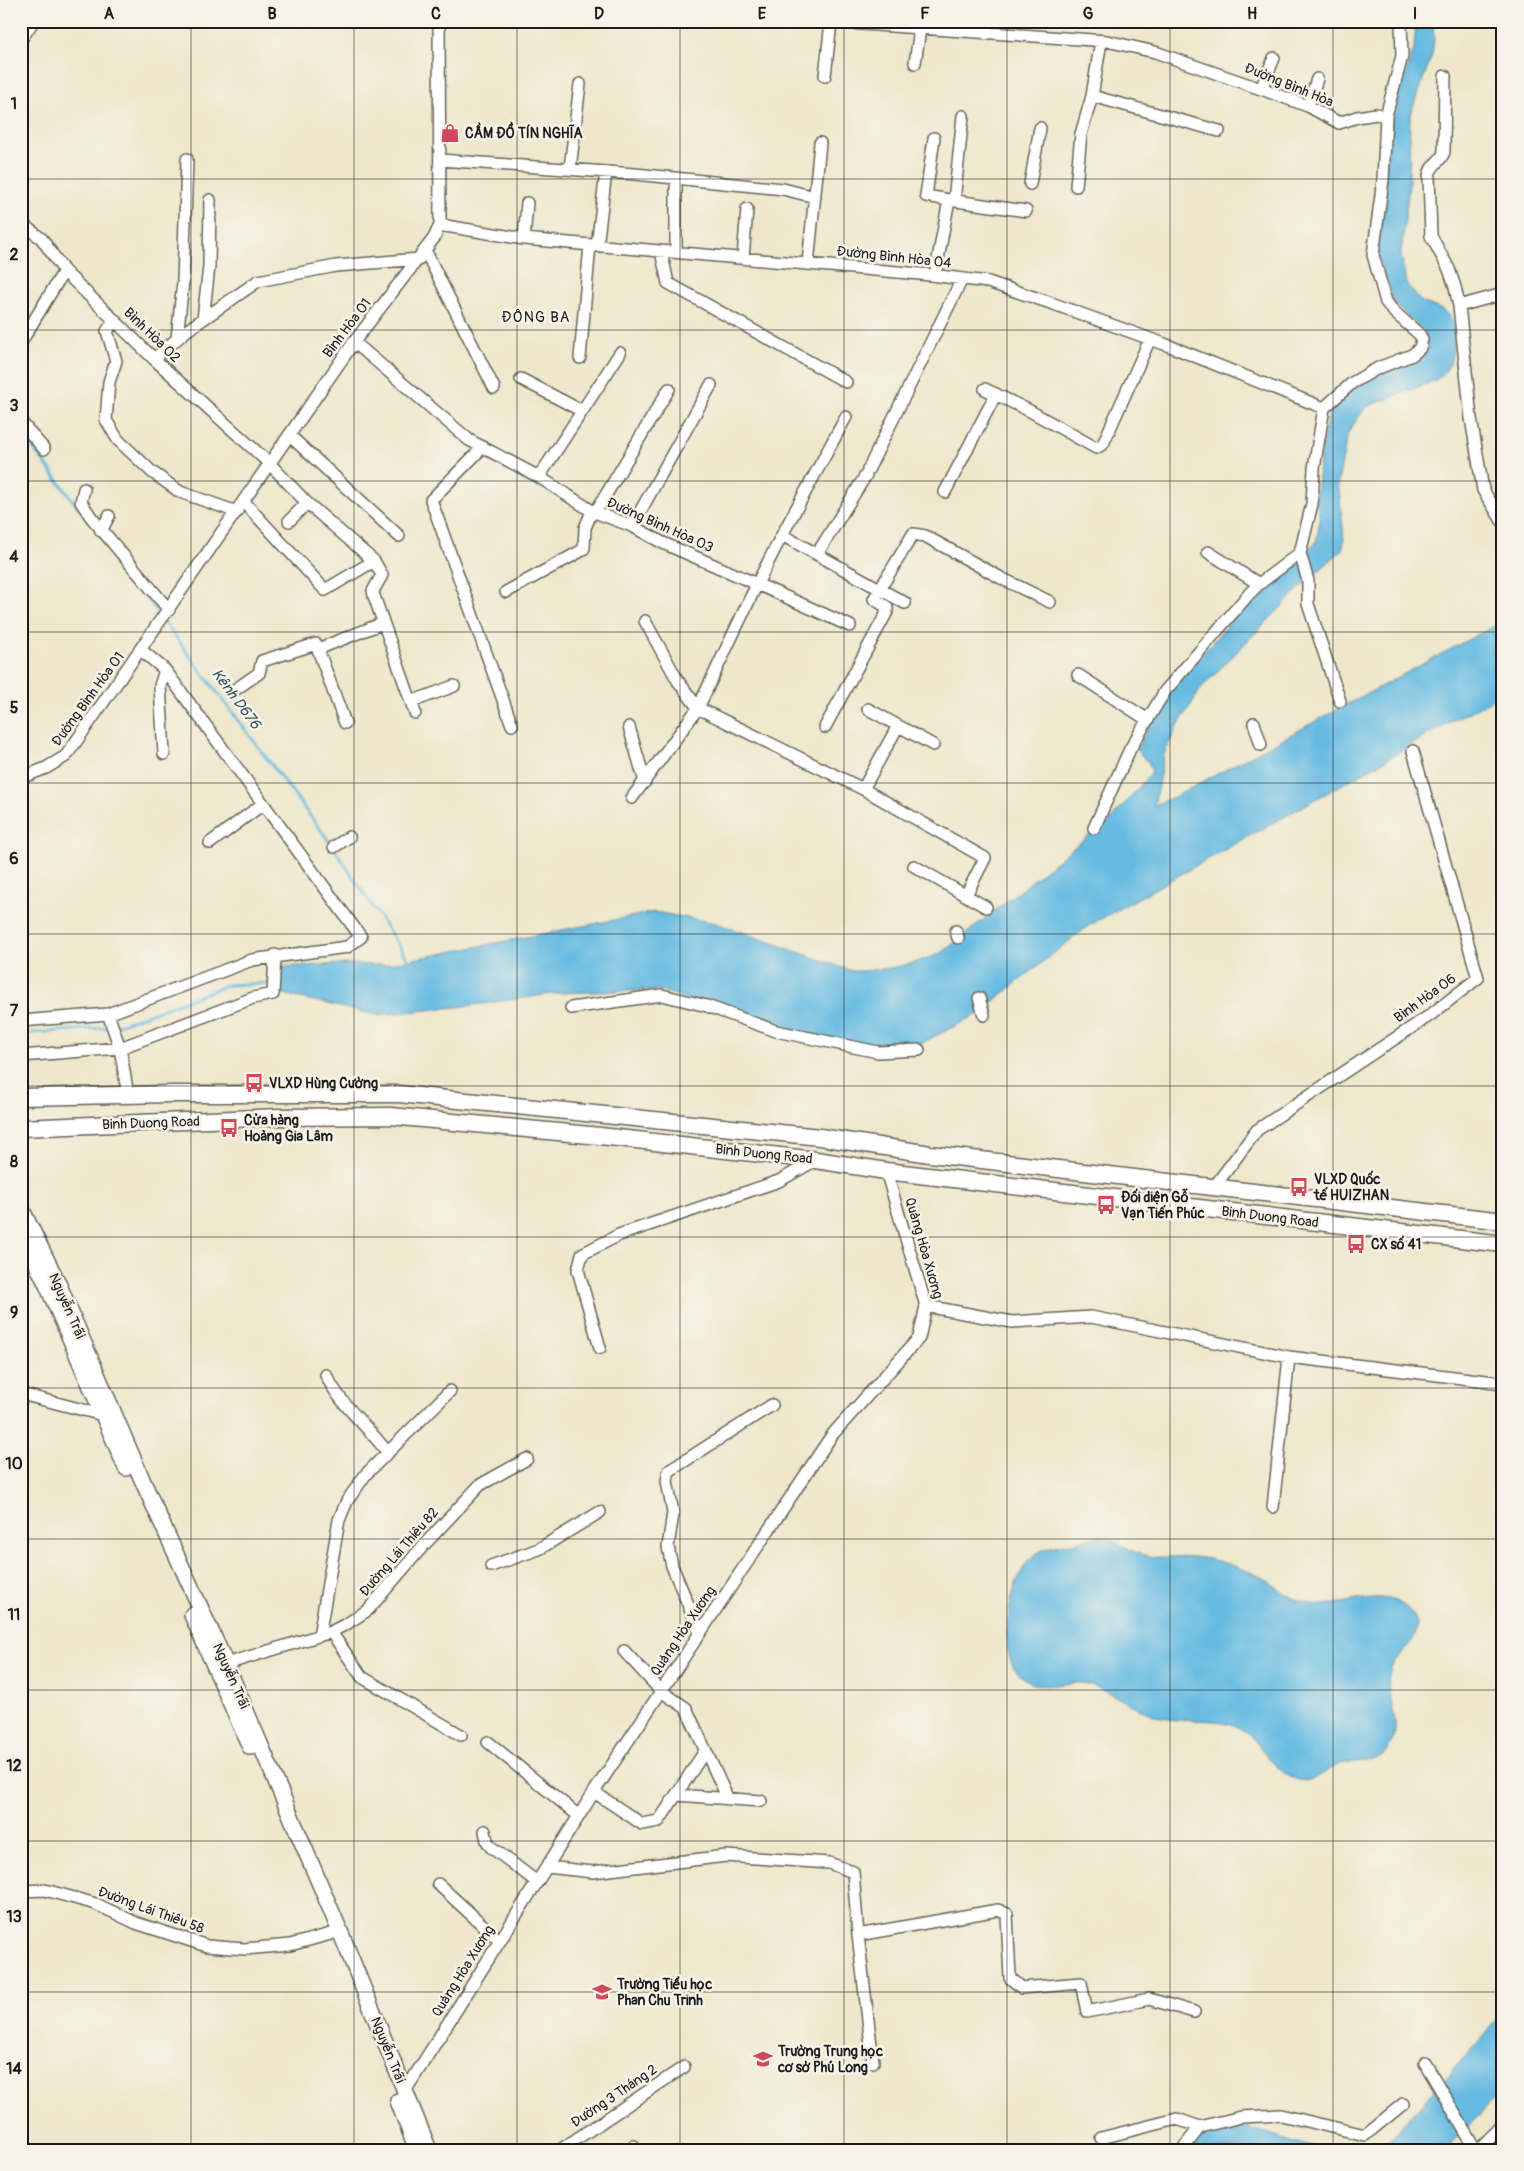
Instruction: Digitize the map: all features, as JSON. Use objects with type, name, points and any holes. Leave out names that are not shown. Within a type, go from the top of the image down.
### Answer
[{"type":"highway","name":"Binh Duong Road","points":[[21,1096],[399,1094],[820,1137],[930,1154],[1503,1221]]},
{"type":"highway","name":"Binh Duong Road","points":[[21,1128],[280,1117],[391,1116],[816,1160],[1503,1244]]},
{"type":"highway","points":[[816,1160],[820,1137]]},
{"type":"highway","points":[[1243,1213],[1244,1190]]},
{"type":"highway","points":[[1447,1238],[1448,1214]]},
{"type":"main road","points":[[21,36],[31,21]]},
{"type":"main road","name":"Nguyễn Trãi","points":[[21,1208],[58,1283],[109,1416]]},
{"type":"main road","name":"Nguyễn Trãi","points":[[21,1232],[109,1416],[309,1870],[331,1934],[401,2096],[429,2150]]},
{"type":"main road","name":"Nguyễn Trãi","points":[[187,1592],[226,1664],[401,2096],[417,2150]]},
{"type":"street","name":"Bình Hòa 01","points":[[166,614],[289,434],[354,342],[422,254],[440,224],[439,21]]},
{"type":"street","points":[[986,34],[988,21]]},
{"type":"street","points":[[1340,701],[1308,604],[1308,582],[1300,552],[1312,504],[1314,468],[1324,408],[1352,383],[1378,368],[1412,355],[1417,352],[1422,344],[1419,334],[1394,312],[1386,302],[1373,255],[1383,180],[1386,116],[1402,56],[1401,21]]},
{"type":"street","points":[[825,22],[825,76]]},
{"type":"street","name":"Đường Bình Hòa","points":[[825,22],[1101,41],[1146,50],[1261,89],[1308,106],[1339,123],[1357,117],[1376,114],[1386,116]]},
{"type":"street","points":[[915,63],[920,29]]},
{"type":"street","points":[[1076,186],[1081,134],[1092,96],[1101,41]]},
{"type":"street","points":[[1261,89],[1274,58]]},
{"type":"street","points":[[1445,76],[1444,152],[1429,172],[1428,198],[1431,236],[1449,268],[1459,306],[1471,418],[1483,490],[1503,522]]},
{"type":"street","points":[[1308,106],[1317,79]]},
{"type":"street","points":[[570,169],[580,84]]},
{"type":"street","points":[[1092,96],[1219,131]]},
{"type":"street","points":[[935,275],[952,201],[963,116]]},
{"type":"street","points":[[1030,184],[1040,128]]},
{"type":"street","points":[[934,138],[926,196],[1026,211]]},
{"type":"street","points":[[808,264],[820,143]]},
{"type":"street","points":[[177,338],[183,282],[187,159]]},
{"type":"street","points":[[440,160],[606,172],[783,189],[814,197]]},
{"type":"street","points":[[580,358],[594,245],[606,172]]},
{"type":"street","points":[[676,187],[676,252]]},
{"type":"street","points":[[203,319],[209,267],[210,200]]},
{"type":"street","points":[[524,239],[528,203]]},
{"type":"street","points":[[743,258],[747,209]]},
{"type":"street","name":"Bình Hòa 02","points":[[22,224],[42,239],[64,271],[154,359],[269,463],[307,503],[374,562]]},
{"type":"street","name":"Đường Bình Hòa 04","points":[[440,224],[524,239],[935,275],[988,282],[1150,339],[1324,408]]},
{"type":"street","points":[[661,251],[668,284],[846,382]]},
{"type":"street","points":[[154,359],[177,338],[258,280],[336,266],[422,254],[494,388]]},
{"type":"street","points":[[21,342],[64,271]]},
{"type":"street","points":[[817,554],[867,473],[962,279]]},
{"type":"street","points":[[1459,306],[1503,294]]},
{"type":"street","points":[[115,320],[107,331],[116,362],[109,382],[106,420],[118,440],[152,472],[180,492],[240,507],[325,590],[374,562],[382,575],[373,591],[413,707],[454,686]]},
{"type":"street","points":[[984,389],[1096,448],[1103,444],[1150,339]]},
{"type":"street","name":"Đường Bình Hòa 03","points":[[354,342],[470,440],[539,477],[594,512],[632,526],[663,543],[850,626]]},
{"type":"street","points":[[539,477],[620,352]]},
{"type":"street","points":[[521,379],[582,411]]},
{"type":"street","points":[[632,526],[711,385]]},
{"type":"street","points":[[506,592],[584,548],[585,528],[669,389]]},
{"type":"street","points":[[944,492],[996,394]]},
{"type":"street","points":[[632,798],[698,708],[757,584],[846,417]]},
{"type":"street","points":[[21,422],[44,449]]},
{"type":"street","points":[[289,434],[399,536]]},
{"type":"street","points":[[483,447],[431,500],[512,725]]},
{"type":"street","points":[[84,489],[81,502],[101,531],[166,614]]},
{"type":"street","points":[[289,520],[307,503]]},
{"type":"street","points":[[101,531],[109,516]]},
{"type":"street","points":[[825,727],[887,612],[887,607],[874,600],[910,536],[917,534],[925,536],[1000,578],[1050,602]]},
{"type":"street","points":[[782,535],[905,603]]},
{"type":"street","points":[[1208,552],[1259,584]]},
{"type":"street","points":[[1094,828],[1130,749],[1165,691],[1259,584],[1300,552]]},
{"type":"street","name":"Đường Bình Hòa 01","points":[[21,778],[46,768],[66,756],[166,614]]},
{"type":"street","points":[[645,621],[678,681],[698,708],[863,789],[985,858],[966,895]]},
{"type":"street","points":[[318,649],[383,622]]},
{"type":"street","points":[[236,689],[259,673],[262,661],[316,644],[345,723]]},
{"type":"street","points":[[21,1021],[108,1014],[232,966],[275,955],[347,947],[361,937],[165,670],[144,646]]},
{"type":"street","points":[[164,754],[160,686],[165,670]]},
{"type":"street","points":[[1078,675],[1148,720]]},
{"type":"street","points":[[868,709],[933,745]]},
{"type":"street","points":[[1254,723],[1261,745]]},
{"type":"street","points":[[629,726],[645,782]]},
{"type":"street","points":[[863,789],[898,726]]},
{"type":"street","name":"Bình Hòa 06","points":[[1214,1187],[1257,1130],[1429,1016],[1478,978],[1414,754]]},
{"type":"street","points":[[210,843],[263,804]]},
{"type":"street","points":[[334,847],[349,837]]},
{"type":"street","points":[[308,865],[319,858]]},
{"type":"street","points":[[914,866],[986,907]]},
{"type":"street","points":[[21,1056],[120,1048],[253,998],[273,994],[275,955]]},
{"type":"street","points":[[571,1008],[662,995],[707,1006],[776,1031],[878,1052],[919,1050]]},
{"type":"street","points":[[979,998],[984,1015]]},
{"type":"street","points":[[108,1014],[120,1048],[128,1095]]},
{"type":"street","points":[[600,1348],[578,1270],[582,1254],[619,1235],[779,1181],[816,1160]]},
{"type":"street","name":"Quảng Hòa Xương","points":[[401,2096],[594,1792],[832,1435],[919,1338],[926,1306],[886,1170]]},
{"type":"street","points":[[926,1306],[1012,1322],[1091,1317],[1289,1356],[1503,1383]]},
{"type":"street","points":[[1273,1507],[1289,1356]]},
{"type":"street","points":[[326,1375],[339,1399],[370,1430],[388,1453]]},
{"type":"street","points":[[319,1636],[339,1520],[355,1487],[450,1392]]},
{"type":"street","points":[[21,1394],[109,1416]]},
{"type":"street","points":[[700,1633],[672,1566],[668,1548],[673,1513],[668,1481],[669,1471],[772,1405]]},
{"type":"street","name":"Đường Lái Thiêu 82","points":[[226,1664],[331,1632],[368,1610],[480,1484],[527,1459]]},
{"type":"street","points":[[491,1566],[539,1548],[600,1512]]},
{"type":"street","points":[[331,1632],[362,1677],[461,1735]]},
{"type":"street","points":[[624,1651],[661,1691],[686,1708],[728,1799]]},
{"type":"street","points":[[488,1742],[579,1816]]},
{"type":"street","points":[[594,1792],[642,1824],[659,1821],[705,1751]]},
{"type":"street","points":[[676,1795],[762,1801]]},
{"type":"street","points":[[485,1831],[491,1847],[537,1882]]},
{"type":"street","points":[[547,1867],[593,1872],[726,1856],[830,1864],[853,1872],[858,1935],[873,2062]]},
{"type":"street","points":[[438,1884],[500,1941]]},
{"type":"street","name":"Đường Lái Thiêu 58","points":[[21,1891],[45,1890],[96,1904],[136,1923],[207,1946],[244,1950],[282,1946],[331,1934]]},
{"type":"street","points":[[858,1935],[998,1910],[1007,1914],[1010,1978],[1022,1988],[1081,1983],[1088,2012],[1149,1999],[1194,2012]]},
{"type":"street","points":[[1425,2063],[1477,2150],[1503,2125]]},
{"type":"street","name":"Đường 3 Tháng 2","points":[[560,2150],[684,2067]]},
{"type":"street","points":[[1101,2138],[1177,2119],[1204,2126],[1233,2118],[1282,2115],[1365,2135],[1403,2104]]},
{"type":"street","points":[[1182,2150],[1204,2126]]},
{"type":"water","points":[[1416,21],[1433,21],[1434,40],[1432,55],[1410,115],[1409,184],[1401,254],[1406,283],[1420,301],[1442,310],[1449,315],[1454,325],[1454,345],[1450,364],[1445,372],[1436,380],[1366,407],[1348,432],[1338,482],[1344,543],[1341,551],[1302,586],[1202,687],[1177,727],[1164,754],[1154,805],[1174,797],[1503,621],[1503,694],[1439,728],[1386,760],[1088,926],[976,1015],[916,1046],[878,1048],[775,1027],[660,990],[559,993],[467,1006],[376,1015],[274,992],[272,967],[349,964],[383,965],[655,912],[716,923],[852,971],[899,966],[943,952],[1097,829],[1107,824],[1152,772],[1149,763],[1136,750],[1168,692],[1263,586],[1316,543],[1320,519],[1316,496],[1320,457],[1327,420],[1335,404],[1357,387],[1386,372],[1417,361],[1428,349],[1425,332],[1395,305],[1377,254],[1392,115],[1414,49]]},
{"type":"water","points":[[1098,1535],[1148,1556],[1200,1558],[1232,1565],[1262,1578],[1303,1602],[1324,1605],[1373,1598],[1397,1602],[1408,1609],[1415,1617],[1416,1633],[1391,1669],[1389,1688],[1395,1725],[1394,1735],[1387,1751],[1371,1760],[1345,1763],[1333,1767],[1316,1778],[1306,1781],[1297,1780],[1281,1770],[1246,1732],[1235,1726],[1224,1722],[1163,1718],[1088,1684],[1074,1683],[1040,1686],[1022,1676],[1011,1663],[1007,1640],[1011,1601],[1022,1571],[1032,1557],[1044,1549],[1078,1542]]},
{"type":"water","points":[[1503,2014],[1503,2091],[1445,2150],[1375,2150],[1391,2139]]},
{"type":"water","points":[[1245,2127],[1322,2150],[1195,2150],[1199,2134],[1218,2128]]},
{"type":"waterway","name":"Kênh D676","points":[[21,432],[78,507]]},
{"type":"waterway","name":"Kênh D676","points":[[101,538],[332,845]]},
{"type":"waterway","name":"Kênh D676","points":[[335,850],[411,964]]},
{"type":"waterway","points":[[21,1034],[113,1027],[228,985],[271,983]]},
{"type":"place","name":"CẦM ĐỒ TÍN NGHĨA","points":[[450,133]]},
{"type":"place","name":"VLXD Hùng Cường","points":[[254,1083]]},
{"type":"place","name":"Cửa hàng Hoàng Gia Lâm","points":[[229,1128]]},
{"type":"place","name":"VLXD Quốc tế HUIZHAN","points":[[1299,1187]]},
{"type":"place","name":"Đối diện Gỗ Vạn Tiến Phúc","points":[[1106,1205]]},
{"type":"place","name":"CX số 41","points":[[1356,1244]]},
{"type":"place","name":"Trường Tiểu học Phan Chu Trinh","points":[[602,1992]]},
{"type":"place","name":"Trường Trung học cơ sở Phú Long","points":[[763,2059]]},
{"type":"district","name":"ĐÔNG BA","points":[[536,317]]}]
